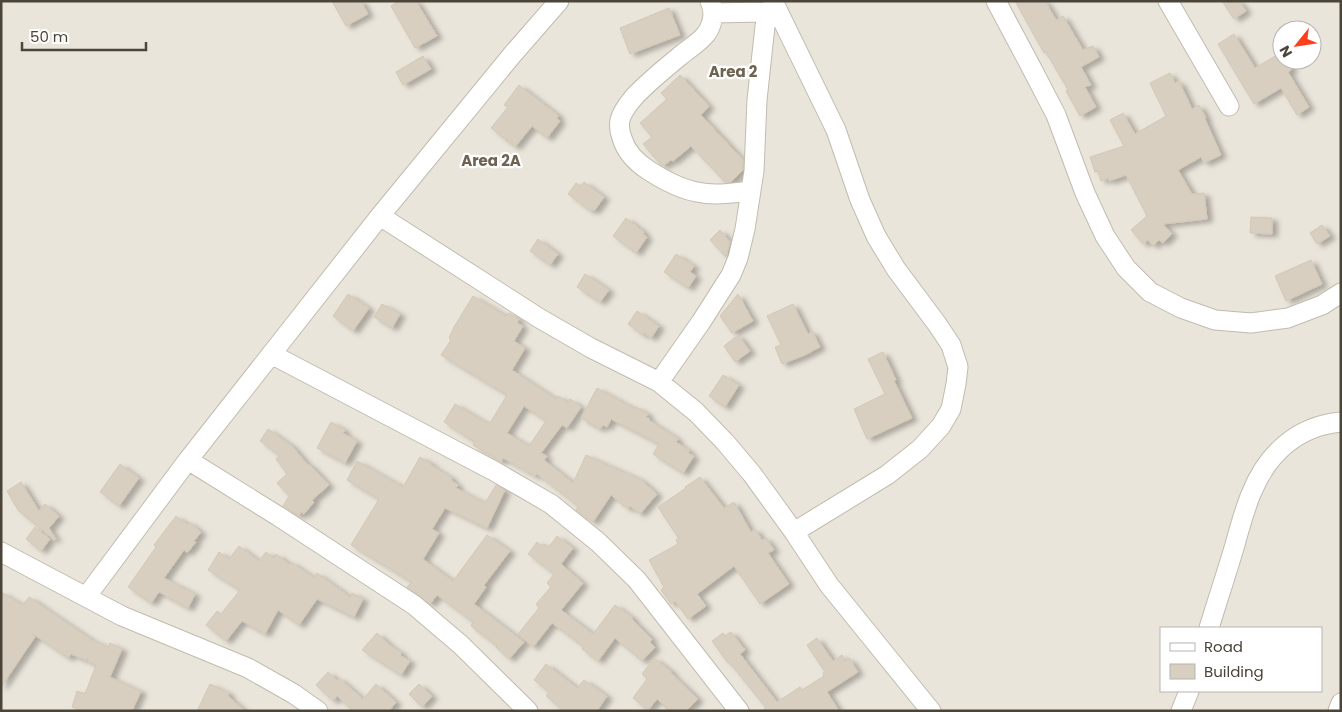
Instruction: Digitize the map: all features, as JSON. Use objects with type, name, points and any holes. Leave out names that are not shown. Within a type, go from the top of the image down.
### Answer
[{"type":"street","points":[[86,597],[270,354],[380,216],[558,1]]},
{"type":"street","points":[[996,1],[1056,115],[1085,193],[1105,236],[1126,268],[1150,292],[1180,308],[1215,320],[1251,323],[1288,318],[1322,305],[1341,293]]},
{"type":"street","points":[[1168,1],[1229,106]]},
{"type":"street","points":[[659,382],[731,275],[738,258],[745,229],[755,154],[757,100],[765,26],[772,4]]},
{"type":"street","points":[[750,191],[719,194],[698,192],[686,189],[654,174],[633,158],[625,147],[620,133],[620,119],[627,106],[644,86],[696,44],[706,33],[712,23],[712,7],[772,4]]},
{"type":"street","points":[[772,4],[836,130],[860,200],[876,236],[896,268],[951,345],[958,367],[951,409],[941,426],[920,449],[886,475],[794,532]]},
{"type":"street","points":[[380,216],[538,318],[591,348],[659,382],[696,412],[726,442],[752,474],[794,532],[828,585],[931,711]]},
{"type":"street","points":[[270,354],[494,471],[551,504],[598,542],[637,580],[739,711]]},
{"type":"street","points":[[1209,627],[1250,494],[1264,468],[1287,442],[1293,438],[1306,431],[1341,422]]},
{"type":"street","points":[[188,460],[414,605],[461,645],[528,711]]},
{"type":"street","points":[[1,552],[122,616],[248,668],[294,694],[318,711]]},
{"type":"street","points":[[1181,711],[1190,692]]},
{"type":"street","points":[[1338,711],[1341,702]]},
{"type":"shaded area","points":[[1,1],[1341,1],[1341,711],[1,711]]},
{"type":"building","points":[[332,1],[361,1],[368,14],[346,26]]},
{"type":"building","points":[[399,1],[416,1],[437,36],[415,48],[391,6]]},
{"type":"building","points":[[1015,1],[1045,1],[1056,20],[1063,16],[1083,50],[1093,46],[1099,57],[1081,67],[1091,85],[1085,87],[1096,107],[1080,116],[1066,91],[1068,90],[1046,52],[1044,53]]},
{"type":"building","points":[[1222,1],[1239,1],[1246,11],[1234,19]]},
{"type":"building","points":[[669,8],[680,35],[630,54],[620,28]]},
{"type":"building","points":[[1234,34],[1255,68],[1272,58],[1272,70],[1291,70],[1288,72],[1309,107],[1297,115],[1281,88],[1254,104],[1218,44]]},
{"type":"building","points":[[423,56],[431,69],[403,85],[396,72]]},
{"type":"building","points":[[1170,73],[1175,83],[1179,81],[1192,109],[1199,105],[1221,155],[1204,163],[1201,157],[1178,170],[1192,194],[1204,193],[1207,219],[1163,224],[1172,234],[1163,243],[1159,240],[1153,246],[1148,240],[1143,244],[1131,230],[1147,216],[1126,175],[1109,181],[1108,178],[1101,181],[1098,171],[1095,172],[1090,157],[1124,146],[1110,120],[1123,113],[1135,134],[1166,116],[1150,83]]},
{"type":"building","points":[[680,75],[709,106],[701,115],[743,160],[743,170],[731,182],[725,182],[691,146],[673,161],[671,160],[663,166],[643,144],[652,137],[640,123],[667,99],[661,93]]},
{"type":"building","points":[[519,85],[559,116],[556,118],[560,121],[547,138],[532,126],[515,147],[491,128],[508,107],[504,105]]},
{"type":"building","points":[[584,182],[604,197],[595,210],[589,210],[568,194],[576,183],[581,186]]},
{"type":"building","points":[[1251,217],[1272,218],[1272,234],[1250,233]]},
{"type":"building","points":[[626,218],[644,232],[643,234],[647,237],[636,253],[613,236]]},
{"type":"building","points":[[1322,225],[1330,236],[1317,244],[1310,233]]},
{"type":"building","points":[[720,230],[730,242],[726,257],[710,240]]},
{"type":"building","points":[[538,239],[558,254],[550,265],[530,251]]},
{"type":"building","points":[[676,254],[694,266],[690,272],[696,276],[688,288],[664,272]]},
{"type":"building","points":[[1311,260],[1322,284],[1286,301],[1275,276]]},
{"type":"building","points":[[585,274],[609,290],[600,302],[577,287]]},
{"type":"building","points":[[348,294],[369,308],[353,331],[333,316]]},
{"type":"building","points":[[738,294],[753,321],[732,333],[720,316]]},
{"type":"building","points":[[473,296],[506,316],[509,313],[519,319],[517,323],[523,326],[514,341],[525,348],[512,370],[556,399],[558,396],[568,403],[570,399],[581,407],[567,428],[562,425],[541,453],[547,456],[544,460],[573,483],[586,455],[640,479],[657,494],[640,514],[630,506],[628,509],[611,495],[593,522],[576,510],[578,506],[537,474],[535,476],[503,458],[501,462],[473,445],[475,442],[444,422],[455,404],[486,423],[487,421],[490,423],[507,395],[441,355],[451,340],[449,338]],"holes":[[[524,406],[546,421],[529,446],[507,433]]]},
{"type":"building","points":[[382,304],[400,314],[392,328],[374,317]]},
{"type":"building","points":[[793,304],[808,334],[812,331],[820,347],[782,364],[775,347],[781,345],[767,316]]},
{"type":"building","points":[[637,311],[659,326],[651,338],[644,333],[643,335],[628,324]]},
{"type":"building","points":[[738,335],[750,351],[735,362],[724,346]]},
{"type":"building","points":[[883,352],[896,380],[894,381],[912,418],[867,439],[854,409],[885,394],[868,359]]},
{"type":"building","points":[[723,375],[739,385],[725,407],[709,396]]},
{"type":"building","points":[[597,388],[648,414],[646,417],[649,420],[678,439],[676,442],[694,456],[683,473],[653,454],[659,444],[611,419],[607,427],[603,425],[600,429],[581,418]]},
{"type":"building","points":[[331,422],[345,430],[343,433],[357,441],[345,463],[317,448]]},
{"type":"building","points":[[268,429],[292,446],[329,485],[312,500],[314,502],[304,514],[301,512],[299,516],[283,506],[289,496],[277,483],[287,474],[276,459],[280,456],[260,441]]},
{"type":"building","points":[[420,457],[452,478],[451,480],[458,485],[456,488],[485,503],[496,485],[505,490],[487,528],[445,508],[432,529],[439,533],[423,559],[453,581],[487,535],[510,551],[484,585],[486,587],[474,604],[524,642],[509,659],[497,646],[471,626],[473,622],[437,595],[430,604],[407,587],[412,582],[351,545],[379,499],[347,480],[357,461],[403,487]]},
{"type":"building","points":[[120,464],[139,478],[119,506],[100,492]]},
{"type":"building","points":[[700,477],[724,508],[734,502],[751,532],[755,529],[762,540],[766,538],[774,550],[768,553],[789,584],[760,604],[734,566],[697,594],[706,606],[688,619],[675,601],[671,604],[661,590],[664,587],[649,560],[678,544],[676,540],[679,539],[658,507]]},
{"type":"building","points":[[21,482],[39,511],[45,504],[59,516],[49,528],[56,539],[54,540],[18,510],[7,491]]},
{"type":"building","points":[[176,516],[187,524],[189,522],[201,532],[194,541],[196,542],[187,553],[184,550],[164,578],[195,594],[188,608],[159,592],[151,603],[128,587],[156,547],[154,545]]},
{"type":"building","points":[[35,527],[50,539],[41,551],[26,539]]},
{"type":"building","points":[[557,536],[573,548],[561,564],[583,583],[561,610],[593,634],[615,605],[633,618],[652,639],[650,642],[655,647],[642,661],[615,638],[598,661],[582,649],[584,647],[552,623],[533,647],[518,634],[539,608],[536,604],[551,587],[547,583],[554,574],[528,554],[537,542],[542,546],[544,544],[549,547]]},
{"type":"building","points":[[239,546],[259,561],[266,552],[274,558],[276,554],[289,564],[291,562],[314,578],[317,573],[350,597],[352,593],[363,599],[354,617],[317,599],[299,625],[278,610],[265,634],[242,621],[226,641],[206,625],[217,611],[221,614],[240,590],[208,570],[219,552],[229,559]]},
{"type":"building","points":[[1,592],[23,605],[29,597],[92,640],[109,647],[110,643],[122,649],[110,677],[141,691],[132,711],[83,711],[72,707],[77,691],[85,694],[96,665],[87,661],[88,658],[85,660],[71,654],[68,658],[33,634],[35,637],[1,687]]},
{"type":"building","points":[[731,632],[745,650],[740,654],[777,702],[800,687],[802,690],[824,676],[823,673],[825,672],[807,645],[817,638],[833,661],[842,655],[845,661],[849,658],[858,672],[827,692],[839,711],[762,711],[766,708],[712,641],[723,633],[725,636]]},
{"type":"building","points":[[377,633],[402,653],[400,655],[410,661],[401,675],[362,650]]},
{"type":"building","points":[[654,658],[672,672],[698,699],[686,711],[669,711],[657,699],[648,710],[633,698],[647,679],[642,674]]},
{"type":"building","points":[[546,664],[577,688],[584,680],[607,696],[597,711],[564,711],[546,696],[549,692],[534,680]]},
{"type":"building","points":[[328,672],[337,680],[339,678],[363,699],[376,684],[396,702],[389,711],[353,711],[337,696],[333,701],[316,685]]},
{"type":"building","points":[[210,684],[229,693],[228,696],[245,711],[197,711]]},
{"type":"building","points":[[419,684],[432,696],[422,707],[409,694]]},
{"type":"district","name":"Area 2","points":[[733,71]]},
{"type":"district","name":"Area 2A","points":[[491,160]]}]
